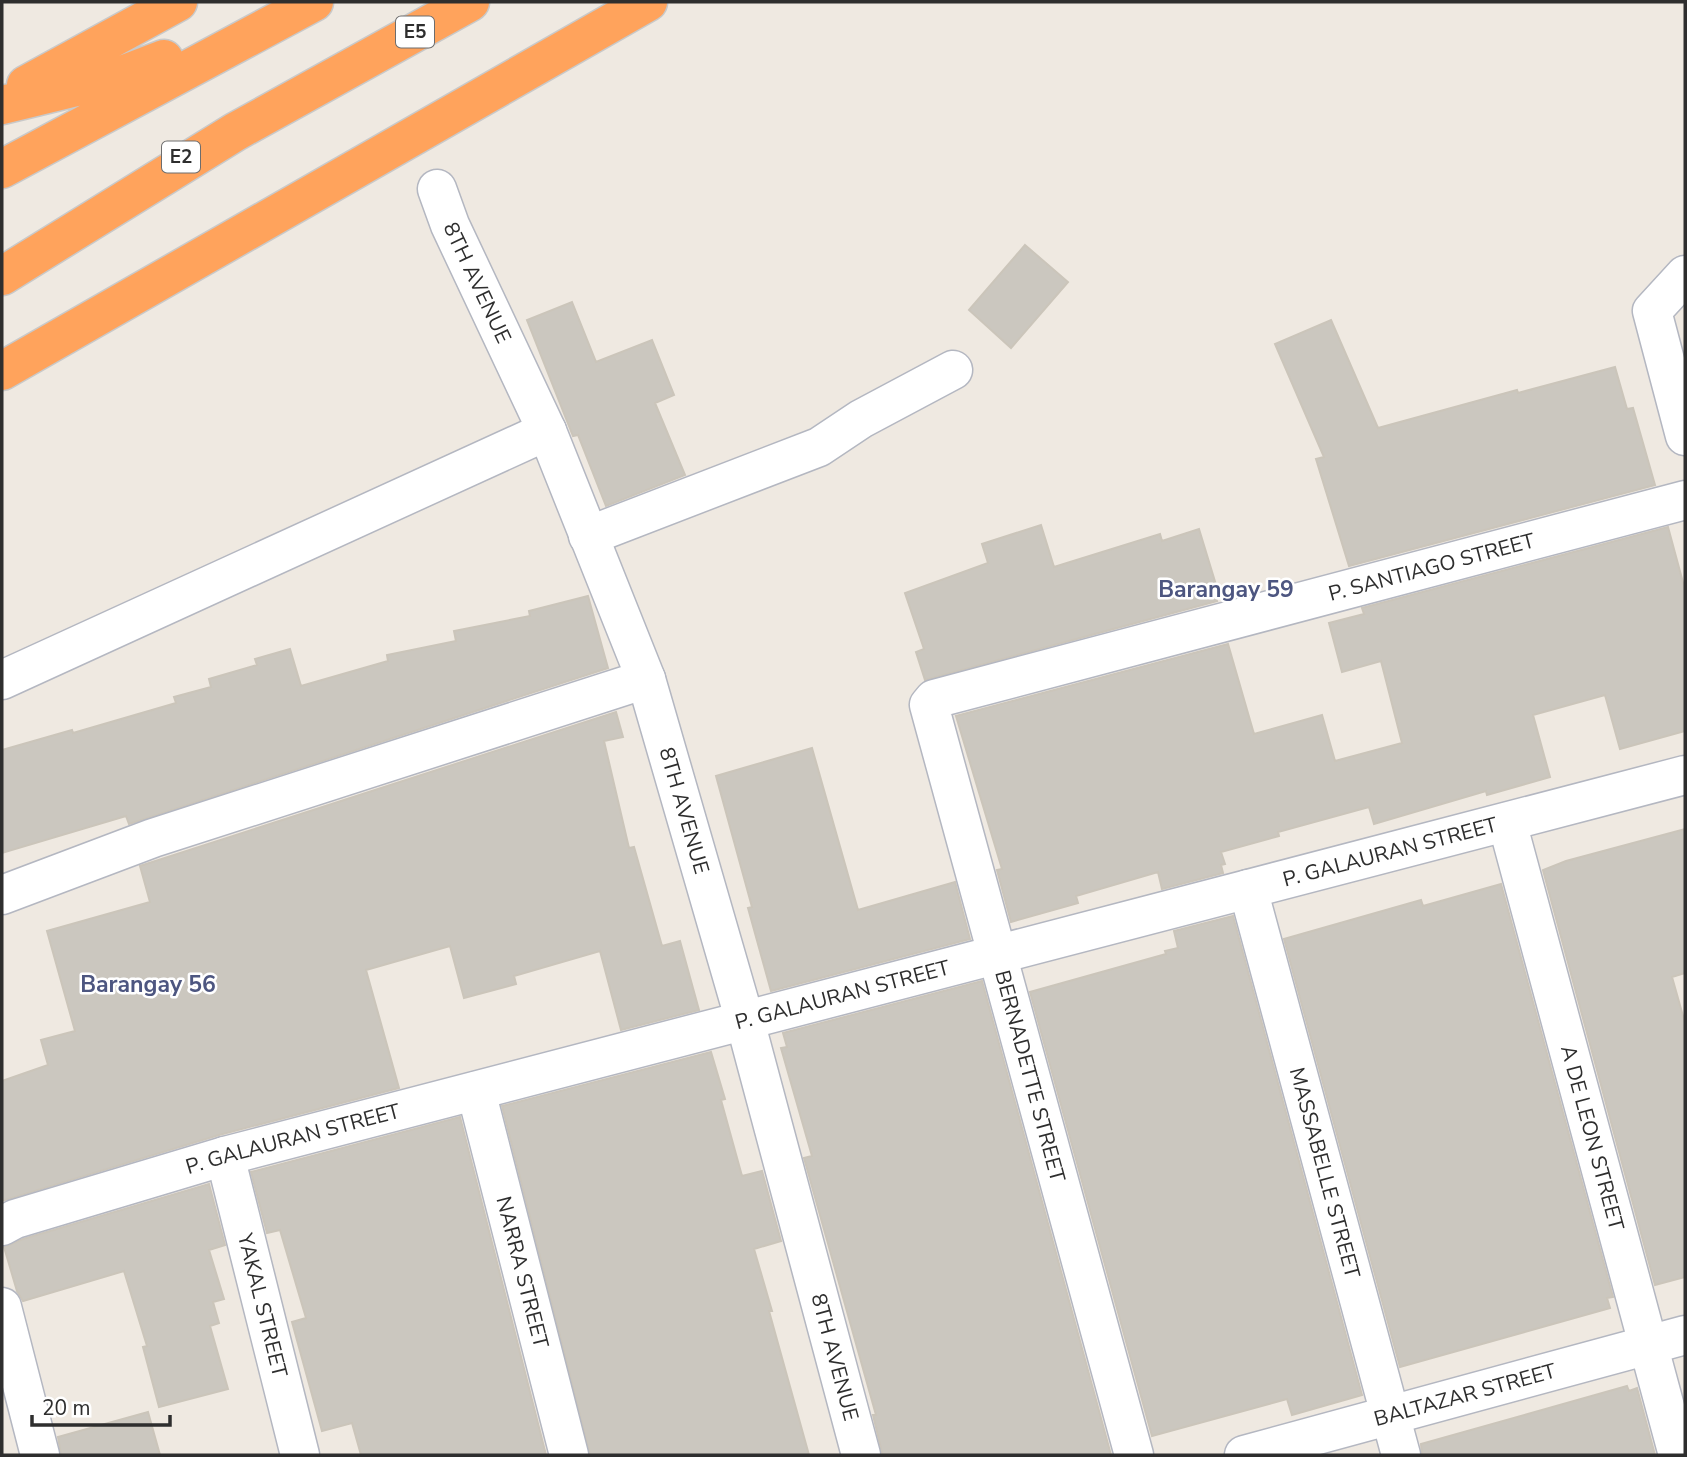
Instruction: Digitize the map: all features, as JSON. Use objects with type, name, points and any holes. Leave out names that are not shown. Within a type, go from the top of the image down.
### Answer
[{"type":"highway","points":[[2,98],[178,2]]},
{"type":"highway","points":[[2,105],[117,77],[312,2]]},
{"type":"highway","points":[[2,169],[312,2]]},
{"type":"highway","name":"E5","points":[[360,62],[470,2]]},
{"type":"highway","points":[[2,371],[645,4]]},
{"type":"highway","points":[[2,276],[223,138],[360,62]]},
{"type":"highway","name":"E2","points":[[2,253],[360,62]]},
{"type":"street","name":"8TH AVENUE","points":[[437,189],[450,225],[547,431],[646,679],[745,1020],[861,1455]]},
{"type":"street","points":[[1685,275],[1652,311],[1685,436]]},
{"type":"street","points":[[589,536],[819,447],[862,419],[953,370]]},
{"type":"street","points":[[2,680],[547,431]]},
{"type":"street","name":"P. SANTIAGO STREET","points":[[934,699],[1685,500]]},
{"type":"street","points":[[2,895],[153,838],[646,679]]},
{"type":"street","name":"BERNADETTE STREET","points":[[934,699],[929,710],[1133,1455]]},
{"type":"street","name":"P. GALAURAN STREET","points":[[2,1226],[15,1219],[225,1156],[1685,775]]},
{"type":"street","name":"A DE LEON STREET","points":[[1507,822],[1678,1455]]},
{"type":"street","name":"MASSABELLE STREET","points":[[1248,889],[1401,1455]]},
{"type":"street","name":"NARRA STREET","points":[[476,1091],[569,1455]]},
{"type":"street","name":"YAKAL STREET","points":[[225,1156],[300,1455]]},
{"type":"street","points":[[2,1307],[40,1455]]},
{"type":"street","name":"BALTAZAR STREET","points":[[1244,1455],[1685,1335]]},
{"type":"building","points":[[1025,245],[1068,282],[1011,348],[969,310]]},
{"type":"building","points":[[572,302],[596,362],[652,340],[674,395],[655,403],[685,475],[606,506],[578,435],[573,436],[527,320]]},
{"type":"building","points":[[1331,320],[1378,428],[1517,390],[1518,393],[1615,367],[1627,409],[1633,408],[1655,485],[1349,566],[1316,459],[1324,457],[1275,344]]},
{"type":"building","points":[[1041,525],[1054,567],[1160,534],[1162,541],[1199,529],[1217,588],[1213,589],[1217,601],[925,680],[916,652],[924,649],[905,593],[988,563],[982,544]]},
{"type":"building","points":[[1668,527],[1685,590],[1685,731],[1620,749],[1605,695],[1533,715],[1550,777],[1487,795],[1486,791],[1374,824],[1369,807],[1278,832],[1279,836],[1221,852],[1225,864],[1221,865],[1223,873],[1162,889],[1158,872],[1076,896],[1078,903],[1011,922],[997,870],[1002,869],[956,716],[1228,644],[1254,734],[1322,715],[1335,761],[1402,743],[1381,661],[1342,672],[1329,623],[1364,614],[1362,608]]},
{"type":"building","points":[[588,596],[608,668],[129,824],[126,816],[2,853],[2,750],[72,730],[73,733],[176,703],[174,697],[211,687],[209,679],[257,665],[255,659],[290,649],[301,686],[388,661],[387,655],[456,641],[454,631],[530,616],[529,611]]},
{"type":"building","points":[[616,712],[623,737],[604,741],[629,848],[634,847],[662,946],[680,941],[699,1010],[621,1030],[600,951],[514,976],[516,984],[464,998],[450,946],[366,970],[399,1088],[219,1135],[2,1201],[2,1081],[48,1065],[41,1040],[75,1031],[47,931],[150,902],[140,866]]},
{"type":"building","points":[[812,748],[858,910],[955,882],[970,939],[771,991],[748,908],[752,907],[716,776]]},
{"type":"building","points":[[1685,829],[1685,973],[1672,977],[1685,1023],[1685,1277],[1655,1285],[1543,870],[1566,861]]},
{"type":"building","points":[[1501,884],[1613,1297],[1607,1298],[1610,1308],[1400,1367],[1284,939],[1421,900],[1423,906]]},
{"type":"building","points":[[1233,916],[1362,1395],[1292,1415],[1287,1399],[1152,1436],[1030,992],[1166,954],[1165,951],[1178,948],[1174,931]]},
{"type":"building","points":[[982,981],[1111,1455],[882,1453],[873,1415],[876,1415],[804,1158],[812,1156],[781,1048],[787,1047],[783,1033]]},
{"type":"building","points":[[711,1052],[725,1099],[721,1100],[742,1176],[762,1171],[781,1241],[754,1249],[809,1455],[590,1455],[502,1106]]},
{"type":"building","points":[[460,1117],[546,1455],[361,1455],[352,1423],[322,1431],[292,1322],[306,1318],[280,1230],[267,1233],[251,1172]]},
{"type":"building","points":[[209,1184],[225,1245],[209,1250],[224,1299],[213,1302],[219,1323],[210,1326],[228,1389],[159,1407],[143,1347],[147,1346],[124,1271],[23,1301],[17,1291],[4,1247]]},
{"type":"building","points":[[1627,1386],[1629,1391],[1637,1388],[1655,1455],[1422,1455],[1421,1444]]},
{"type":"building","points":[[148,1412],[160,1455],[61,1455],[58,1437]]},
{"type":"district","name":"Barangay 59","points":[[1226,589]]},
{"type":"district","name":"Barangay 56","points":[[148,984]]}]
